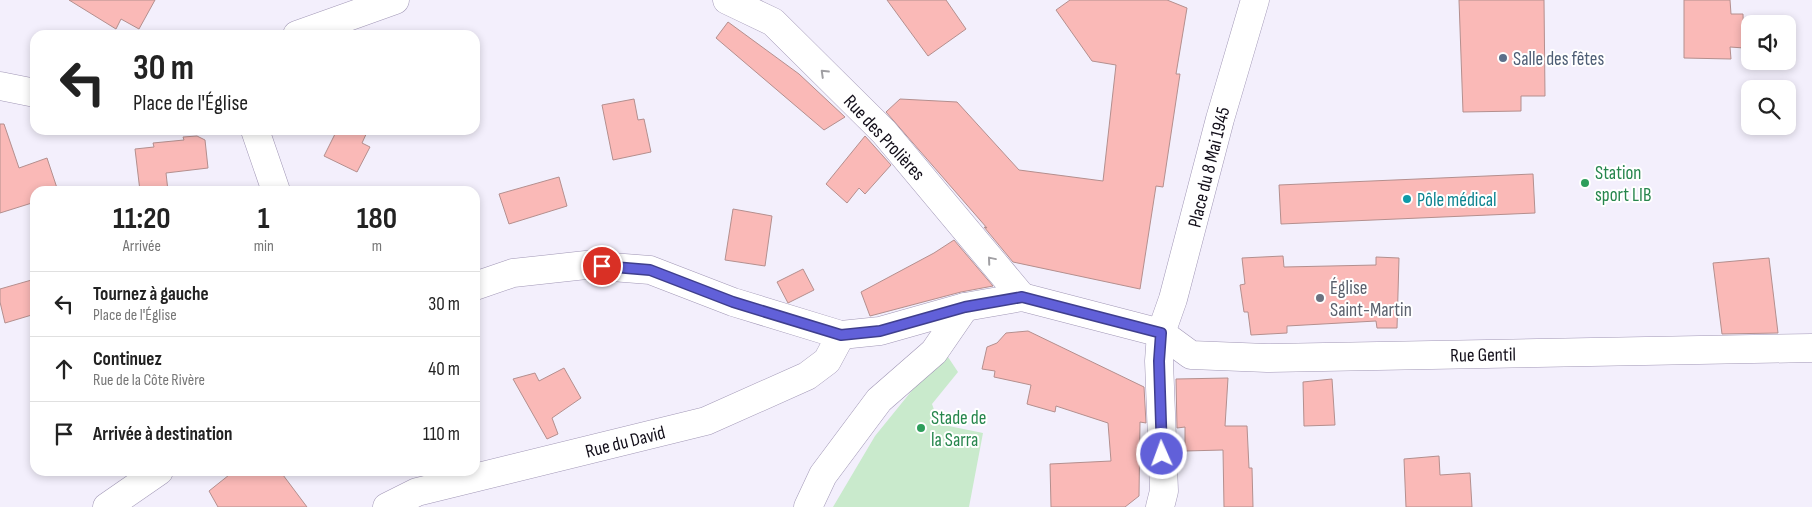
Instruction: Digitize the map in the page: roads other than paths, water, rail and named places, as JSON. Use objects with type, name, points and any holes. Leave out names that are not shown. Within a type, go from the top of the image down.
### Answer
[{"type":"street","points":[[311,30],[395,0]]},
{"type":"street","name":"Rue des Prolières","points":[[727,0],[773,22],[884,132],[1022,297]]},
{"type":"street","name":"Place du 8 Mai 1945","points":[[1160,507],[1164,491],[1159,361],[1161,333],[1173,299],[1220,119],[1255,0]]},
{"type":"street","points":[[0,86],[30,91]]},
{"type":"street","points":[[257,135],[274,186]]},
{"type":"street","points":[[480,284],[513,273],[586,265],[650,270],[733,302],[841,335],[880,331],[965,307],[1022,297],[1161,333]]},
{"type":"street","points":[[808,507],[824,475],[879,400],[934,352],[965,307]]},
{"type":"street","name":"Rue Gentil","points":[[1161,333],[1191,355],[1268,358],[1812,348]]},
{"type":"street","name":"Rue du David","points":[[387,507],[416,492],[706,421],[808,376],[827,361],[841,335]]},
{"type":"street","points":[[107,507],[153,476]]},
{"type":"place","name":"Salle des fêtes","points":[[1503,58]]},
{"type":"place","name":"Station sport LIB","points":[[1585,183]]},
{"type":"place","name":"Pôle médical","points":[[1407,199]]},
{"type":"place","name":"Église Saint-Martin","points":[[1320,298]]},
{"type":"place","name":"Stade de la Sarra","points":[[921,428]]}]
